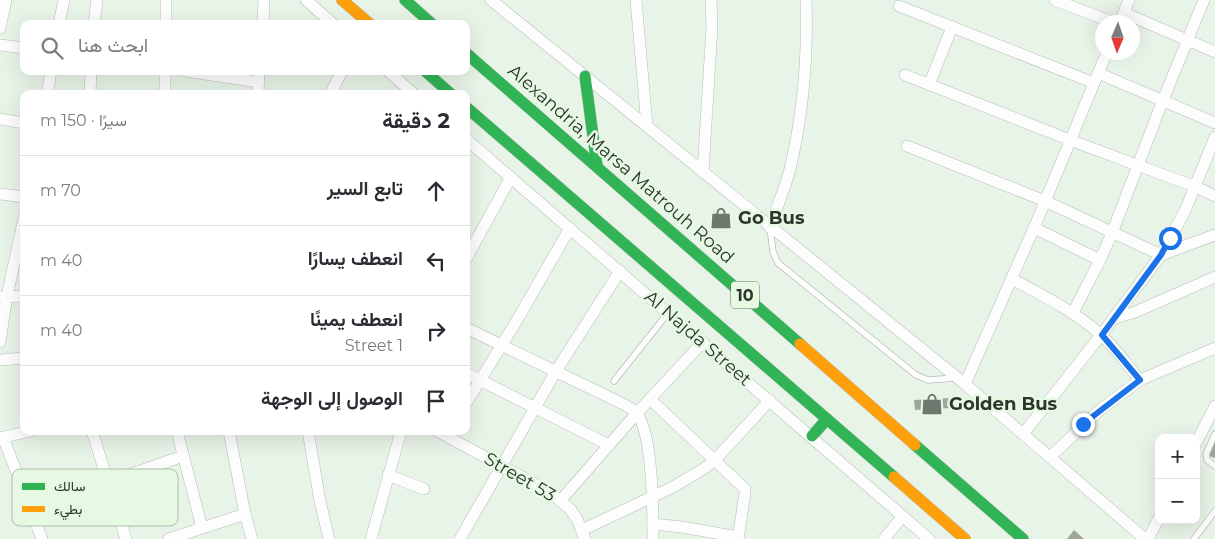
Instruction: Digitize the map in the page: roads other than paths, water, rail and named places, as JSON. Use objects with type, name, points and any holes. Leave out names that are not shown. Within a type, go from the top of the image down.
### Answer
[{"type":"main road","points":[[342,0],[365,20]]},
{"type":"main road","points":[[405,0],[428,20]]},
{"type":"main road","name":"Alexandria, Marsa Matrouh Road","points":[[470,56],[1023,539]]},
{"type":"main road","points":[[429,75],[446,90]]},
{"type":"main road","points":[[585,76],[597,166]]},
{"type":"main road","name":"10","points":[[470,110],[966,539]]},
{"type":"main road","points":[[812,436],[827,419]]},
{"type":"street","points":[[0,28],[6,0]]},
{"type":"street","points":[[60,20],[64,0]]},
{"type":"street","points":[[94,20],[97,0]]},
{"type":"street","points":[[166,0],[166,20]]},
{"type":"street","points":[[263,20],[264,0]]},
{"type":"street","points":[[306,0],[328,20]]},
{"type":"street","points":[[491,0],[961,381],[1147,539],[1156,524]]},
{"type":"street","points":[[636,0],[647,126]]},
{"type":"street","points":[[703,172],[712,27],[711,0]]},
{"type":"street","points":[[770,228],[790,170],[801,105],[806,49],[806,0]]},
{"type":"street","points":[[1055,0],[1095,15]]},
{"type":"street","points":[[1123,15],[1129,0]]},
{"type":"street","points":[[1073,313],[1112,233],[1162,100],[1204,0]]},
{"type":"street","points":[[899,6],[952,27],[1162,100],[1215,123]]},
{"type":"street","points":[[1140,24],[1215,52]]},
{"type":"street","points":[[929,84],[952,27]]},
{"type":"street","points":[[0,45],[20,48]]},
{"type":"street","points":[[961,381],[1012,278],[1104,60]]},
{"type":"street","points":[[48,90],[50,75]]},
{"type":"street","points":[[90,90],[91,75]]},
{"type":"street","points":[[165,75],[165,90]]},
{"type":"street","points":[[244,75],[259,76],[258,90]]},
{"type":"street","points":[[332,90],[340,75]]},
{"type":"street","points":[[393,75],[409,90]]},
{"type":"street","points":[[905,75],[1070,140],[1196,186],[1215,196]]},
{"type":"street","points":[[0,119],[20,122]]},
{"type":"street","points":[[1023,434],[1102,335],[1161,255],[1185,211],[1215,137]]},
{"type":"street","name":"Al Najda Street","points":[[470,142],[929,539]]},
{"type":"street","points":[[906,146],[1045,201],[1161,255],[1215,235]]},
{"type":"street","points":[[470,252],[511,177]]},
{"type":"street","points":[[0,194],[20,197]]},
{"type":"street","points":[[470,396],[570,228]]},
{"type":"street","points":[[1034,228],[1100,260]]},
{"type":"street","points":[[0,342],[4,297],[20,234]]},
{"type":"street","points":[[460,539],[534,407],[620,271]]},
{"type":"street","points":[[1114,318],[1132,313],[1215,277]]},
{"type":"street","points":[[1012,278],[1073,313],[1102,335],[1140,380]]},
{"type":"street","points":[[4,297],[20,296]]},
{"type":"street","points":[[470,330],[615,400],[637,413],[643,426],[646,443],[652,496],[653,539]]},
{"type":"street","points":[[561,500],[637,413],[703,342]]},
{"type":"street","points":[[1050,457],[1095,414],[1140,380],[1215,348]]},
{"type":"street","points":[[0,360],[20,358]]},
{"type":"street","points":[[470,375],[609,445]]},
{"type":"street","points":[[650,399],[715,460],[746,493],[738,538],[700,530],[653,524]]},
{"type":"street","points":[[583,534],[652,496],[688,479],[715,460],[770,400]]},
{"type":"street","points":[[1200,436],[1213,413]]},
{"type":"street","points":[[15,469],[2,438],[20,434]]},
{"type":"street","points":[[93,435],[104,469]]},
{"type":"street","points":[[177,435],[198,533]]},
{"type":"street","points":[[230,435],[245,514],[252,539]]},
{"type":"street","points":[[309,435],[320,501],[329,539]]},
{"type":"street","points":[[371,539],[400,435]]},
{"type":"street","name":"Street 53","points":[[448,435],[561,500],[570,509],[583,534]]},
{"type":"street","points":[[147,469],[183,456]]},
{"type":"street","points":[[388,475],[424,489]]},
{"type":"street","points":[[169,539],[198,533],[245,514]]},
{"type":"street","points":[[884,539],[903,516]]},
{"type":"street","points":[[37,526],[42,539]]},
{"type":"street","points":[[122,526],[126,539]]},
{"type":"lane","points":[[770,228],[773,252],[778,263],[916,375],[928,380],[961,381]]},
{"type":"lane","points":[[614,381],[668,313]]},
{"type":"lane","points":[[1215,434],[1206,454],[1207,460],[1215,466]]},
{"type":"lane","points":[[1194,539],[1215,511]]},
{"type":"place","name":"Go Bus","points":[[721,218]]},
{"type":"place","name":"Golden Bus","points":[[932,404]]}]
